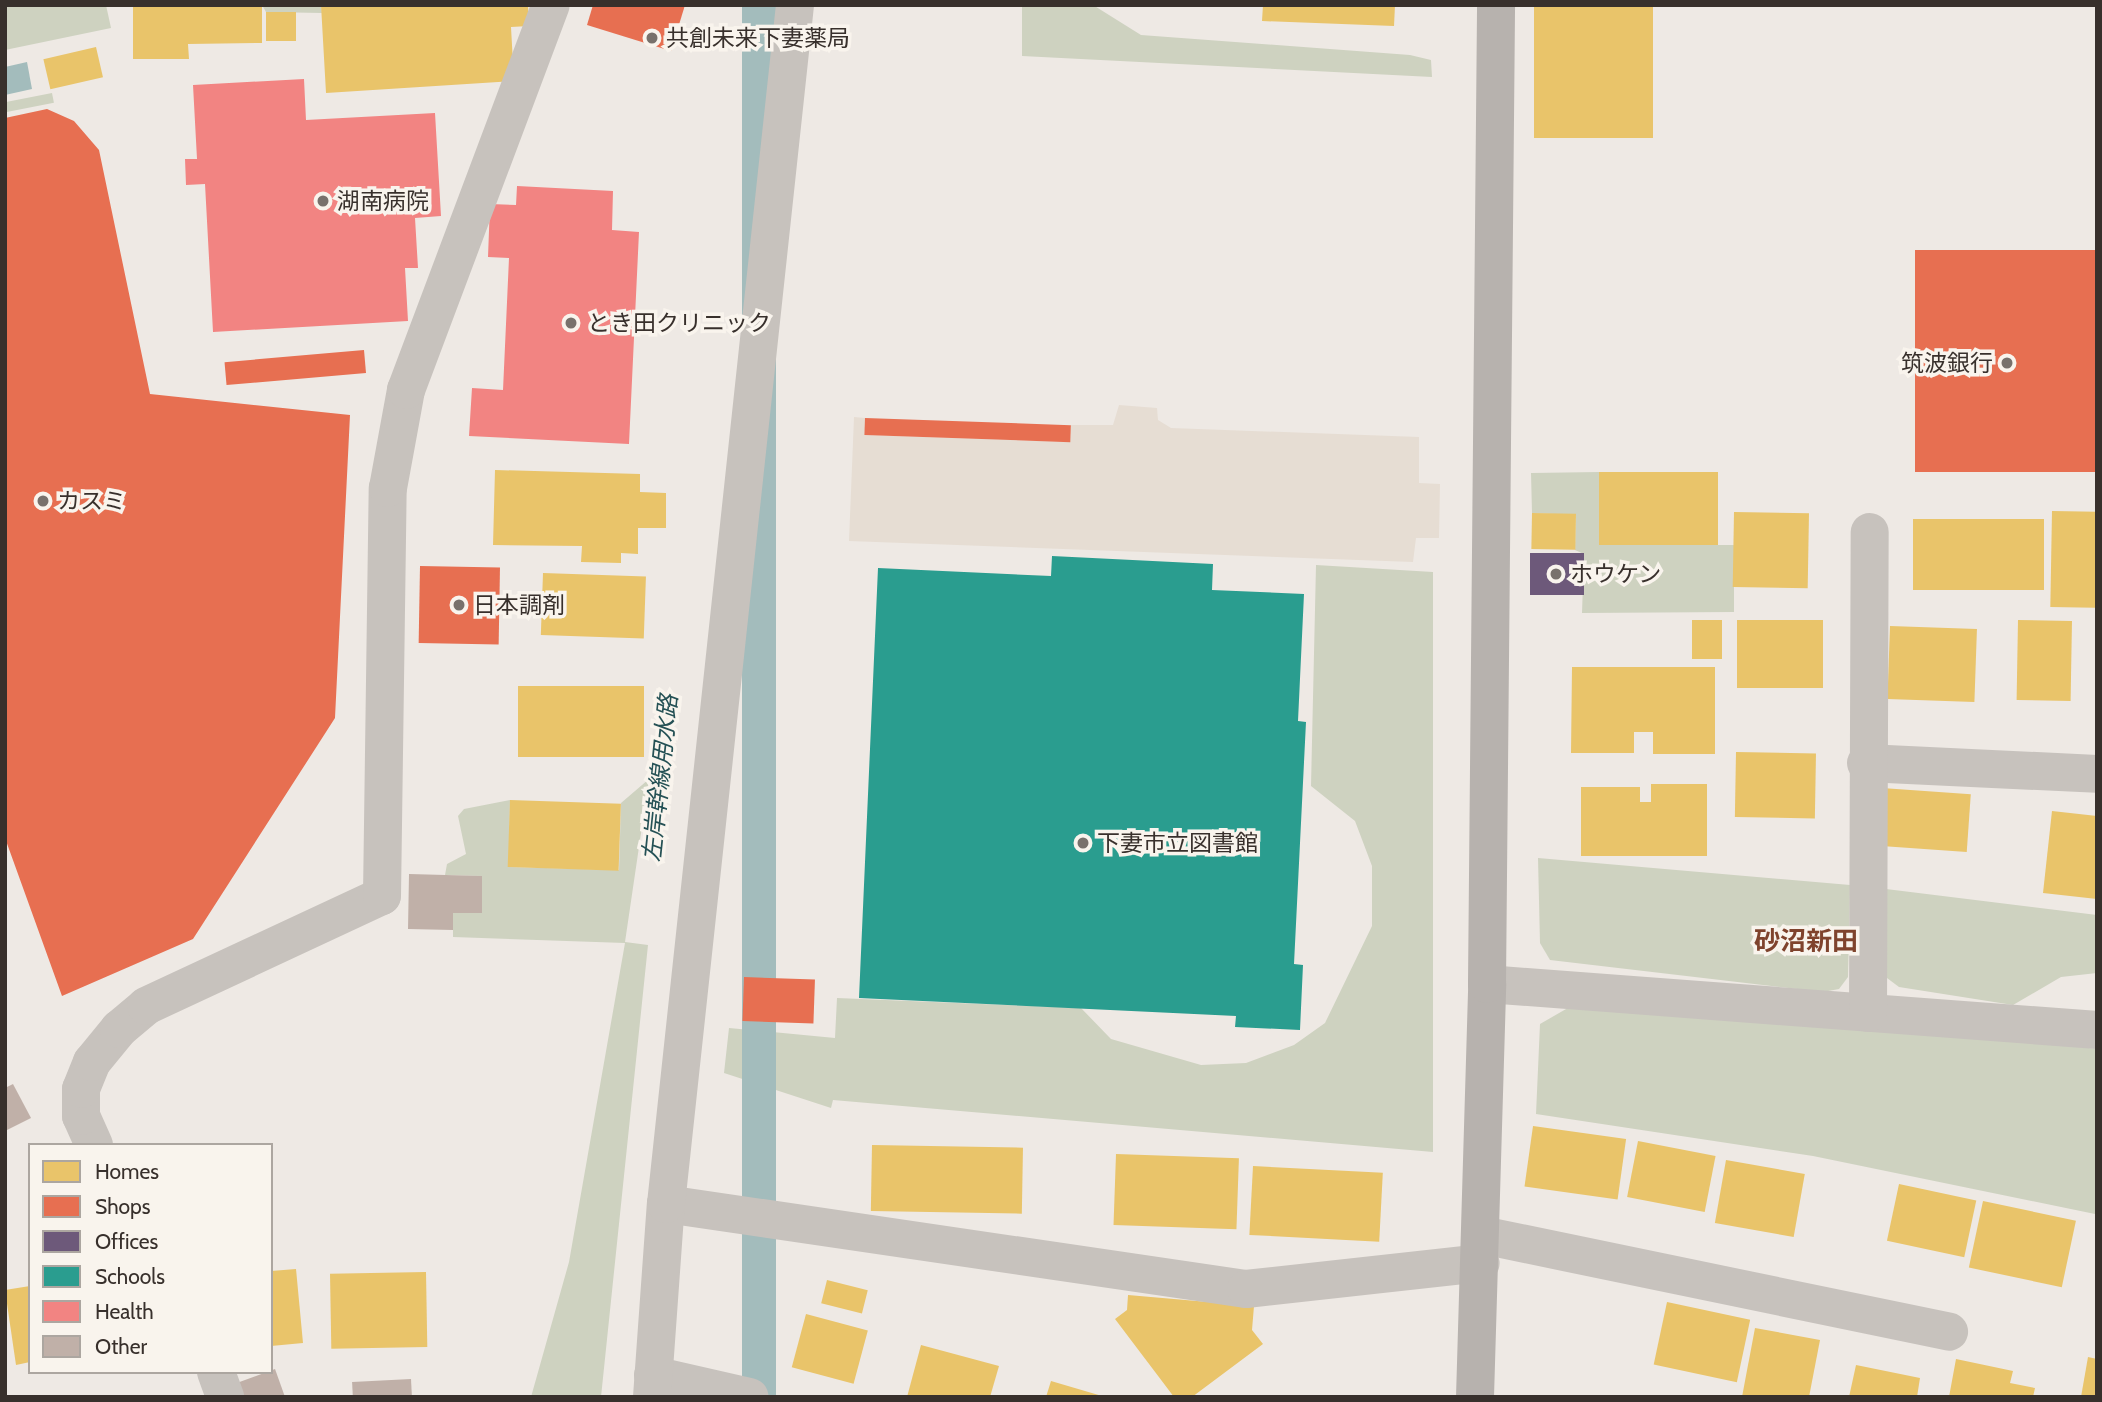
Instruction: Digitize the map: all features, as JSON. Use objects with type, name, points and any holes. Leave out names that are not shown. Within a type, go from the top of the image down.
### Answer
[{"type":"street","points":[[92,1143],[81,1116],[81,1089],[92,1062],[119,1029],[146,1006],[382,897],[388,488],[408,379],[551,5]]},
{"type":"street","points":[[750,1397],[652,1386],[666,1204],[795,5]]},
{"type":"street","points":[[1475,1397],[1488,984],[1496,5]]},
{"type":"street","points":[[1868,1013],[1866,763],[1870,532]]},
{"type":"street","points":[[1866,763],[2097,774]]},
{"type":"street","points":[[1488,984],[2097,1030]]},
{"type":"street","points":[[666,1204],[1246,1289],[1481,1249],[1950,1332]]},
{"type":"street","points":[[217,1374],[225,1397]]},
{"type":"green space","points":[[5,5],[106,5],[111,28],[5,50]]},
{"type":"green space","points":[[262,5],[321,5],[322,13],[266,12]]},
{"type":"green space","points":[[1022,5],[1093,5],[1141,35],[1410,55],[1431,60],[1432,77],[1022,56]]},
{"type":"green space","points":[[52,93],[54,103],[7,112],[5,102]]},
{"type":"green space","points":[[1599,472],[1599,545],[1734,545],[1734,612],[1582,613],[1584,554],[1575,550],[1576,515],[1532,513],[1531,473]]},
{"type":"green space","points":[[1316,565],[1433,572],[1433,1152],[833,1100],[831,1108],[724,1073],[729,1028],[835,1038],[837,998],[1081,1008],[1111,1039],[1201,1065],[1246,1063],[1294,1045],[1325,1023],[1372,926],[1372,866],[1355,821],[1311,786]]},
{"type":"green space","points":[[649,779],[625,942],[648,945],[601,1397],[531,1397],[569,1262],[625,943],[453,937],[453,913],[482,913],[482,876],[445,875],[447,864],[466,854],[458,816],[464,809],[510,800],[509,867],[619,870],[621,803]]},
{"type":"green space","points":[[1538,858],[1850,885],[1848,977],[1839,989],[1823,992],[1550,960],[1540,943]]},
{"type":"green space","points":[[1886,889],[2097,915],[2097,973],[2061,977],[2013,1005],[1899,987],[1883,975]]},
{"type":"green space","points":[[1573,1005],[1906,1027],[2097,1049],[2095,1214],[1813,1156],[1536,1114],[1540,1024]]},
{"type":"shaded area","points":[[1119,405],[1157,408],[1158,420],[1171,428],[1419,437],[1419,483],[1440,484],[1439,538],[1416,538],[1413,562],[849,541],[854,417],[865,418],[865,435],[1070,442],[1071,425],[1113,425]]},
{"type":"water","points":[[742,5],[776,5],[776,1397],[742,1397]]},
{"type":"water","points":[[27,62],[32,89],[5,95],[5,67]]},
{"type":"building: Homes","points":[[262,5],[262,43],[188,44],[189,59],[133,59],[133,6]]},
{"type":"building: Homes","points":[[321,5],[528,5],[529,26],[511,27],[514,81],[326,93]]},
{"type":"building: Homes","points":[[1263,5],[1395,5],[1394,26],[1262,21]]},
{"type":"building: Homes","points":[[1534,5],[1653,5],[1653,138],[1534,138]]},
{"type":"building: Homes","points":[[266,12],[296,12],[296,41],[266,41]]},
{"type":"building: Homes","points":[[96,47],[103,77],[50,89],[43,59]]},
{"type":"building: Homes","points":[[495,470],[640,474],[640,492],[666,493],[666,528],[638,528],[638,554],[621,553],[621,563],[581,562],[582,546],[493,545]]},
{"type":"building: Homes","points":[[1599,472],[1718,472],[1718,545],[1599,545]]},
{"type":"building: Homes","points":[[2052,511],[2097,512],[2095,608],[2050,607]]},
{"type":"building: Homes","points":[[1734,512],[1809,513],[1808,588],[1733,587]]},
{"type":"building: Homes","points":[[1532,513],[1576,514],[1575,550],[1531,549]]},
{"type":"building: Homes","points":[[1913,519],[2044,519],[2044,590],[1913,590]]},
{"type":"building: Homes","points":[[543,573],[646,577],[644,639],[541,635]]},
{"type":"building: Homes","points":[[1692,620],[1722,620],[1722,659],[1692,659]]},
{"type":"building: Homes","points":[[1737,620],[1823,620],[1823,688],[1737,688]]},
{"type":"building: Homes","points":[[2018,620],[2072,621],[2071,701],[2017,700]]},
{"type":"building: Homes","points":[[1890,626],[1977,629],[1974,702],[1887,699]]},
{"type":"building: Homes","points":[[1572,667],[1715,667],[1715,754],[1653,754],[1653,732],[1634,732],[1634,753],[1571,753]]},
{"type":"building: Homes","points":[[518,686],[644,686],[644,757],[518,757]]},
{"type":"building: Homes","points":[[1736,752],[1816,753],[1815,818],[1735,817]]},
{"type":"building: Homes","points":[[1651,784],[1707,784],[1707,856],[1581,856],[1581,787],[1640,787],[1640,802],[1651,802]]},
{"type":"building: Homes","points":[[1882,788],[1971,794],[1967,852],[1878,846]]},
{"type":"building: Homes","points":[[510,800],[621,804],[619,871],[508,867]]},
{"type":"building: Homes","points":[[2052,811],[2097,816],[2097,899],[2043,893]]},
{"type":"building: Homes","points":[[1533,1126],[1626,1139],[1618,1199],[1525,1186]]},
{"type":"building: Homes","points":[[1638,1141],[1716,1156],[1705,1212],[1627,1197]]},
{"type":"building: Homes","points":[[872,1145],[1023,1148],[1022,1214],[871,1211]]},
{"type":"building: Homes","points":[[1116,1154],[1239,1158],[1236,1229],[1114,1225]]},
{"type":"building: Homes","points":[[1726,1160],[1805,1174],[1794,1237],[1715,1223]]},
{"type":"building: Homes","points":[[1253,1166],[1383,1173],[1379,1242],[1249,1235]]},
{"type":"building: Homes","points":[[1899,1184],[1976,1200],[1964,1257],[1887,1241]]},
{"type":"building: Homes","points":[[1983,1201],[2076,1221],[2062,1287],[1969,1268]]},
{"type":"building: Homes","points":[[296,1269],[303,1343],[273,1346],[273,1271]]},
{"type":"building: Homes","points":[[426,1272],[427,1347],[331,1349],[330,1274]]},
{"type":"building: Homes","points":[[827,1280],[868,1290],[862,1313],[821,1303]]},
{"type":"building: Homes","points":[[28,1286],[28,1362],[16,1365],[5,1290]]},
{"type":"building: Homes","points":[[1128,1295],[1254,1306],[1252,1330],[1263,1344],[1192,1397],[1174,1397],[1115,1319],[1127,1310]]},
{"type":"building: Homes","points":[[1667,1302],[1750,1320],[1737,1382],[1654,1365]]},
{"type":"building: Homes","points":[[806,1314],[868,1331],[854,1384],[792,1367]]},
{"type":"building: Homes","points":[[1755,1328],[1820,1340],[1809,1397],[1742,1397]]},
{"type":"building: Homes","points":[[921,1345],[999,1366],[990,1397],[907,1397]]},
{"type":"building: Homes","points":[[2088,1357],[2097,1359],[2097,1397],[2081,1397]]},
{"type":"building: Homes","points":[[1956,1359],[2013,1371],[2010,1383],[2035,1388],[2033,1397],[1949,1397]]},
{"type":"building: Homes","points":[[1856,1365],[1920,1378],[1917,1397],[1849,1397]]},
{"type":"building: Homes","points":[[1051,1381],[1102,1396],[1102,1397],[1046,1397]]},
{"type":"building: Shops","name":"共創未来下妻薬局","points":[[593,5],[685,5],[671,51],[587,25]]},
{"type":"building: Shops","points":[[47,109],[74,121],[99,150],[150,394],[350,415],[335,718],[193,939],[62,996],[5,838],[5,118]]},
{"type":"building: Shops","name":"筑波銀行","points":[[1915,250],[2097,250],[2097,472],[1915,472]]},
{"type":"building: Shops","points":[[364,350],[366,373],[227,385],[225,362]]},
{"type":"building: Shops","points":[[865,418],[1071,425],[1070,442],[864,435]]},
{"type":"building: Shops","name":"日本調剤","points":[[420,566],[500,567],[499,644],[419,643]]},
{"type":"building: Shops","points":[[744,977],[815,979],[813,1023],[742,1021]]},
{"type":"building: Offices","points":[[1530,553],[1584,553],[1584,595],[1530,595]]},
{"type":"building: Schools","name":"下妻市立図書館","points":[[1052,556],[1213,564],[1212,590],[1304,594],[1298,721],[1306,722],[1294,964],[1303,965],[1300,1030],[1235,1027],[1236,1016],[859,998],[878,568],[1051,576]]},
{"type":"building: Health","name":"湖南病院","points":[[304,79],[306,120],[435,113],[441,216],[415,218],[418,268],[405,268],[408,321],[213,332],[205,184],[186,185],[185,159],[197,159],[193,85]]},
{"type":"building: Health","name":"とき田クリニック","points":[[517,186],[613,191],[612,230],[639,232],[629,444],[469,436],[472,388],[503,390],[509,258],[488,257],[490,204],[516,205]]},
{"type":"building: Other","points":[[409,874],[482,876],[482,913],[453,913],[453,930],[408,929]]},
{"type":"building: Other","points":[[13,1084],[31,1118],[5,1131],[5,1088]]},
{"type":"building: Other","points":[[275,1369],[285,1397],[239,1397],[234,1384],[261,1374],[273,1374]]},
{"type":"building: Other","points":[[411,1379],[412,1397],[353,1397],[352,1382]]},
{"type":"place","name":"共創未来下妻薬局","points":[[652,38]]},
{"type":"place","name":"湖南病院","points":[[323,201]]},
{"type":"place","name":"とき田クリニック","points":[[571,323]]},
{"type":"place","name":"筑波銀行","points":[[2007,363]]},
{"type":"place","name":"カスミ","points":[[43,501]]},
{"type":"place","name":"ホウケン","points":[[1556,574]]},
{"type":"place","name":"日本調剤","points":[[459,605]]},
{"type":"place","name":"下妻市立図書館","points":[[1083,843]]},
{"type":"district","name":"砂沼新田","points":[[1806,942]]},
{"type":"water label","name":"左岸幹線用水路","points":[[660,778]]}]
